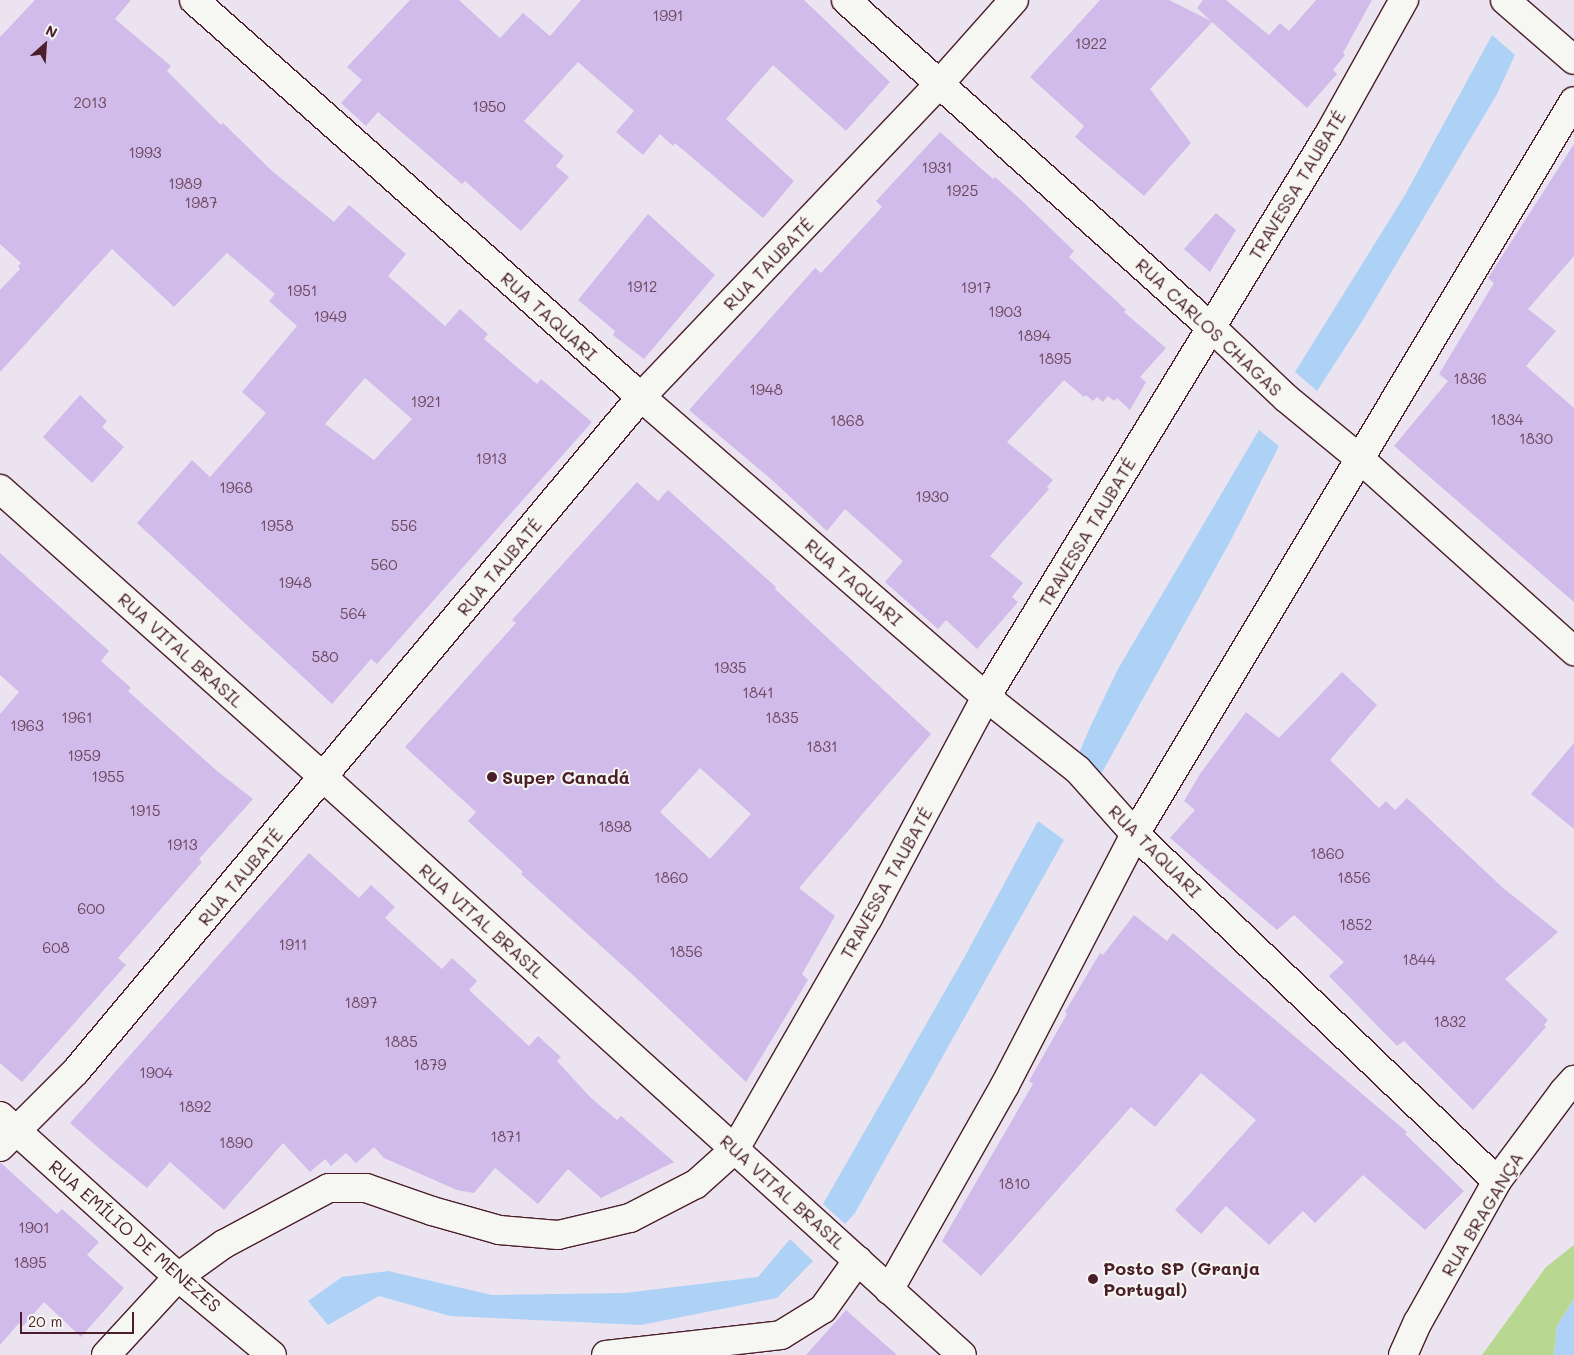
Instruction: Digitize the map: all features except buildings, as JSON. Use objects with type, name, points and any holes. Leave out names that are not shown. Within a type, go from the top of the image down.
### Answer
[{"type":"street","name":"RUA TAQUARI","points":[[194,0],[641,397],[986,697],[1078,770],[1135,834],[1497,1181]]},
{"type":"street","name":"RUA CARLOS CHAGAS","points":[[846,0],[1212,328],[1286,398],[1360,459],[1574,651]]},
{"type":"street","name":"RUA TAUBATÉ","points":[[5,1131],[82,1064],[324,778],[641,397],[940,83],[1014,0]]},
{"type":"street","name":"TRAVESSA TAUBATÉ","points":[[106,1355],[178,1278],[224,1244],[329,1188],[366,1188],[432,1212],[499,1230],[558,1235],[630,1218],[696,1184],[735,1149],[868,918],[986,697],[1329,134],[1404,0]]},
{"type":"street","points":[[1505,0],[1574,60]]},
{"type":"street","points":[[889,1290],[1005,1085],[1135,834],[1574,101]]},
{"type":"street","name":"RUA VITAL BRASIL","points":[[0,489],[324,778],[962,1355]]},
{"type":"street","name":"RUA BRAGANÇA","points":[[1403,1355],[1418,1322],[1497,1181],[1574,1080]]},
{"type":"street","name":"RUA EMÍLIO DE MENEZES","points":[[5,1131],[272,1355]]},
{"type":"street","points":[[606,1355],[781,1335],[823,1309],[858,1260]]},
{"type":"green space","points":[[1574,1245],[1574,1299],[1557,1326],[1554,1355],[1482,1355],[1546,1267]]},
{"type":"water","points":[[1492,35],[1515,55],[1497,94],[1363,320],[1317,391],[1295,372],[1405,195]]},
{"type":"water","points":[[1259,430],[1279,446],[1231,540],[1095,785],[1074,765],[1091,725],[1118,669]]},
{"type":"water","points":[[1038,821],[1064,840],[855,1213],[845,1224],[823,1204],[964,958]]},
{"type":"water","points":[[790,1239],[813,1261],[777,1298],[641,1325],[450,1316],[379,1296],[328,1325],[308,1301],[342,1277],[388,1271],[492,1295],[624,1293],[758,1277]]},
{"type":"water","points":[[1574,1299],[1574,1355],[1554,1355],[1557,1326]]},
{"type":"place","name":"Super Canadá","points":[[492,777]]},
{"type":"place","name":"Posto SP (Granja Portugal)","points":[[1093,1279]]}]
